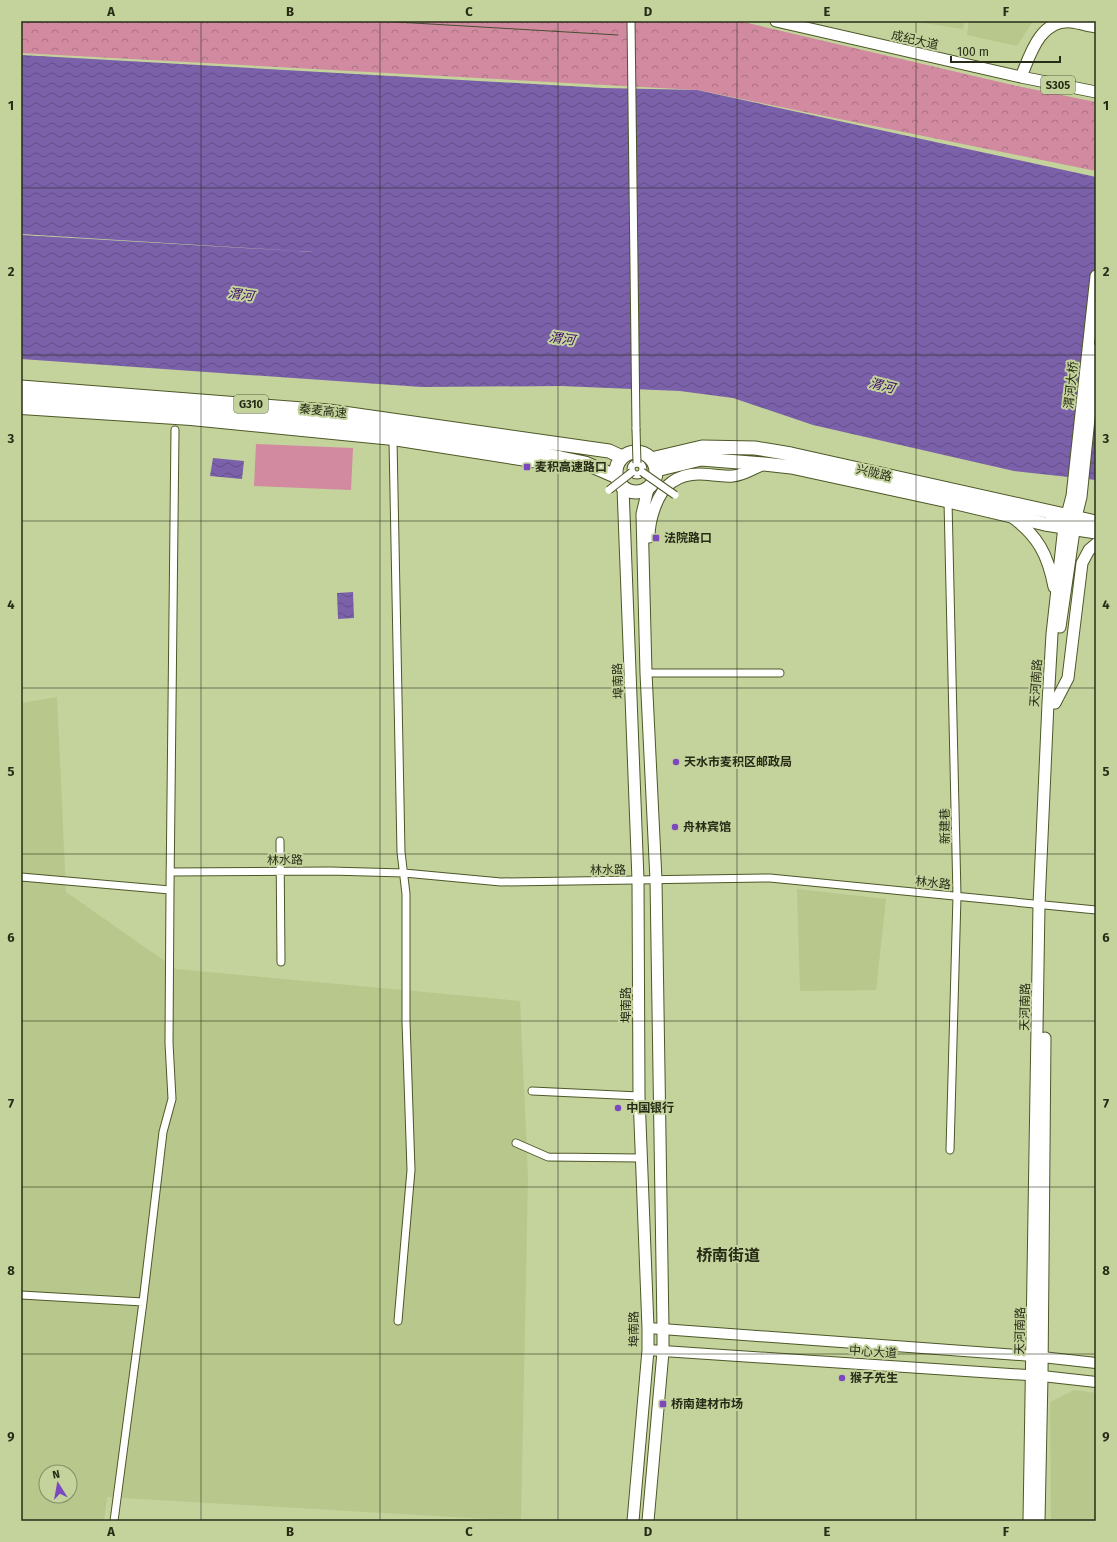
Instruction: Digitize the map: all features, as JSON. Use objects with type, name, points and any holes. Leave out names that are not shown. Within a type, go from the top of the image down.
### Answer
[{"type":"highway","name":"秦麦高速","points":[[21,387],[329,411],[477,437],[585,463],[615,476]]},
{"type":"highway","name":"秦麦高速","points":[[21,399],[120,405],[477,437],[609,451],[622,457]]},
{"type":"highway","name":"兴陇路","points":[[654,464],[702,447],[755,448],[791,454],[1070,522],[1096,532]]},
{"type":"highway","points":[[640,452],[654,464],[655,480],[648,489],[635,493],[619,485],[615,476],[615,469],[617,463],[627,454],[640,452]]},
{"type":"highway","name":"兴陇路","points":[[654,464],[701,459],[764,464],[791,468],[948,501],[1045,524],[1096,522]]},
{"type":"main road","name":"成纪大道","points":[[776,21],[1021,77],[1096,92]]},
{"type":"main road","points":[[1021,77],[1036,40],[1045,31],[1057,24],[1070,22],[1096,27]]},
{"type":"main road","name":"渭河大桥","points":[[1076,497],[1096,276]]},
{"type":"main road","name":"渭河大桥","points":[[1076,497],[1096,350]]},
{"type":"main road","points":[[21,409],[191,420],[393,440],[539,464],[585,463]]},
{"type":"main road","points":[[644,583],[649,560],[649,527],[651,515],[659,498],[671,482],[684,476],[698,474],[733,476],[743,474],[764,464]]},
{"type":"main road","name":"埠南路","points":[[623,488],[638,880],[640,1158],[648,1328],[648,1350],[633,1521]]},
{"type":"main road","points":[[648,489],[642,514],[642,528],[646,673],[656,880],[663,1329],[663,1352],[648,1521]]},
{"type":"main road","name":"天河南路","points":[[1039,1521],[1037,1356],[1043,906],[1048,703],[1056,596],[1076,497]]},
{"type":"main road","points":[[1010,515],[1029,531],[1044,552],[1051,570],[1056,596]]},
{"type":"main road","name":"天河南路","points":[[1043,906],[1059,634],[1070,522]]},
{"type":"main road","points":[[625,530],[634,525],[642,528]]},
{"type":"main road","points":[[1055,703],[1068,678],[1082,563],[1089,550],[1096,544]]},
{"type":"main road","name":"中心大道","points":[[648,1328],[1037,1356],[1096,1363]]},
{"type":"main road","name":"中心大道","points":[[648,1350],[1037,1375],[1096,1382]]},
{"type":"main road","name":"天河南路","points":[[1029,1521],[1037,1375]]},
{"type":"street","points":[[631,21],[637,463],[642,467],[642,472],[675,495]]},
{"type":"street","points":[[114,1521],[144,1302],[163,1132],[172,1099],[169,1043],[175,430]]},
{"type":"street","points":[[393,440],[401,852],[406,894],[406,1021],[411,1170],[398,1321]]},
{"type":"street","points":[[632,472],[631,467],[637,463]]},
{"type":"street","points":[[632,472],[637,475],[642,472]]},
{"type":"street","points":[[609,490],[632,472]]},
{"type":"street","name":"新建巷","points":[[948,501],[957,896],[950,1150]]},
{"type":"street","points":[[646,673],[780,673]]},
{"type":"street","points":[[280,842],[281,962]]},
{"type":"street","name":"林水路","points":[[170,872],[330,871],[404,873],[501,882],[770,878],[1096,910]]},
{"type":"street","points":[[21,877],[170,890]]},
{"type":"street","points":[[532,1091],[639,1096]]},
{"type":"street","points":[[516,1143],[548,1157],[640,1158]]},
{"type":"street","points":[[21,1294],[144,1302]]},
{"type":"shaded area","points":[[912,21],[965,21],[963,29]]},
{"type":"shaded area","points":[[969,21],[1033,21],[1017,46],[967,35]]},
{"type":"shaded area","points":[[57,697],[66,892],[176,969],[520,1001],[528,1176],[521,1521],[107,1497],[104,1521],[21,1521],[21,703]]},
{"type":"shaded area","points":[[797,889],[886,899],[876,990],[800,991]]},
{"type":"shaded area","points":[[1074,1390],[1096,1393],[1096,1521],[1051,1521],[1050,1402]]},
{"type":"green space","points":[[21,21],[739,21],[1017,86],[1096,102],[1096,171],[697,90],[21,53]]},
{"type":"green space","points":[[256,444],[353,448],[351,490],[254,486]]},
{"type":"water","name":"渭河","points":[[21,55],[603,88],[697,90],[1096,177],[1096,480],[1014,471],[813,425],[733,398],[680,391],[561,386],[422,387],[21,359],[21,235],[314,252],[21,234]]},
{"type":"water","points":[[213,458],[244,461],[242,479],[210,476]]},
{"type":"water","points":[[353,592],[354,618],[338,619],[337,593]]},
{"type":"tram line","points":[[379,21],[618,35]]},
{"type":"place","name":"麦积高速路口","points":[[527,467]]},
{"type":"place","name":"法院路口","points":[[656,538]]},
{"type":"place","name":"天水市麦积区邮政局","points":[[676,762]]},
{"type":"place","name":"舟林宾馆","points":[[675,827]]},
{"type":"place","name":"中国银行","points":[[618,1108]]},
{"type":"place","name":"猴子先生","points":[[842,1378]]},
{"type":"place","name":"桥南建材市场","points":[[663,1404]]},
{"type":"district","name":"桥南街道","points":[[728,1255]]}]
